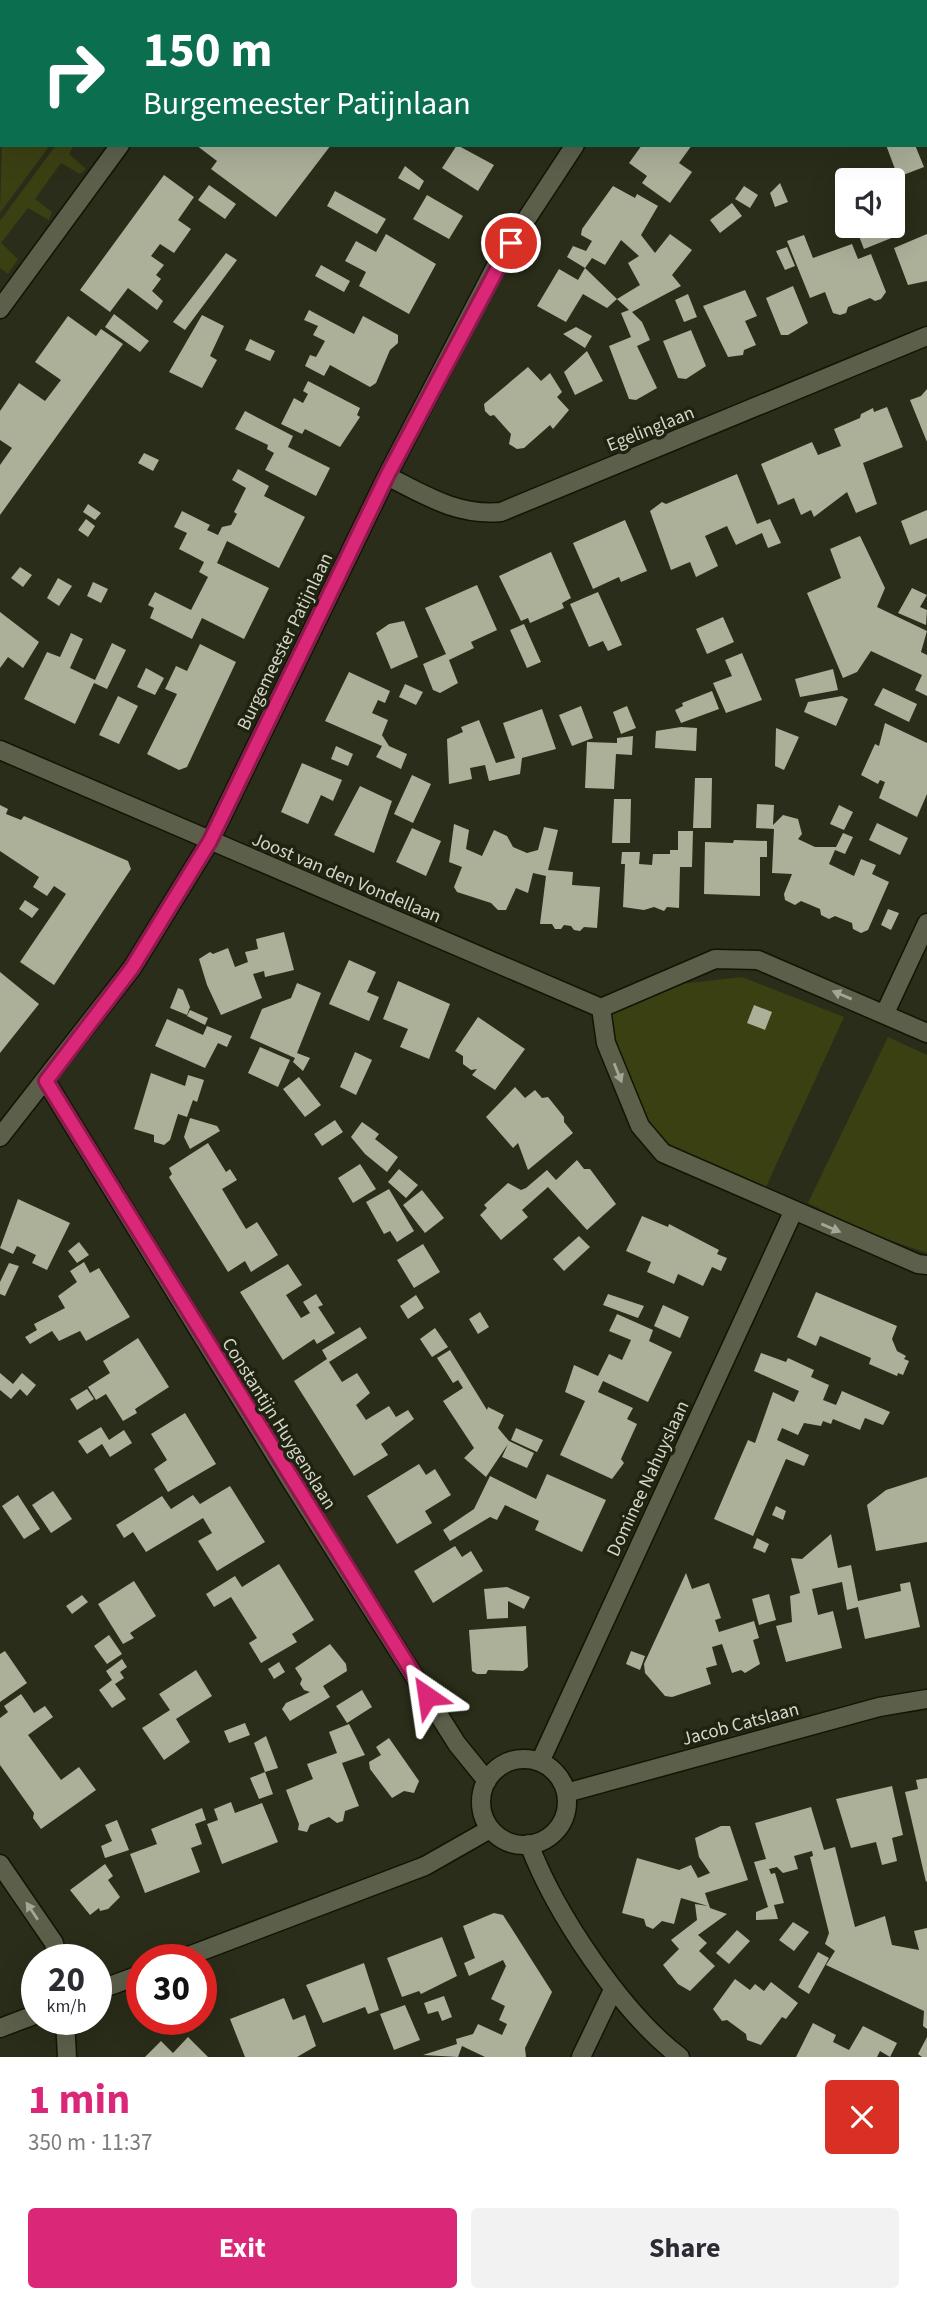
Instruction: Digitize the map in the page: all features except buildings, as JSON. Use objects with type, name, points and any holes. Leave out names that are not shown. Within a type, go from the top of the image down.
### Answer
[{"type":"street","points":[[0,309],[119,147]]},
{"type":"street","name":"Burgemeester Patijnlaan","points":[[0,1137],[132,968],[210,841],[387,476],[498,264],[574,147]]},
{"type":"street","name":"Egelinglaan","points":[[387,476],[455,509],[479,514],[501,512],[927,336]]},
{"type":"street","name":"Joost van den Vondellaan","points":[[0,750],[601,1008]]},
{"type":"street","points":[[885,1013],[927,923]]},
{"type":"street","points":[[927,1033],[758,960],[715,959],[601,1008],[606,1043],[640,1126],[663,1153],[793,1212],[918,1264],[927,1265]]},
{"type":"street","name":"Constantijn Huygenslaan","points":[[46,1081],[300,1496],[457,1744],[487,1781]]},
{"type":"street","name":"Dominee Nahuyslaan","points":[[540,1762],[793,1212]]},
{"type":"street","name":"Jacob Catslaan","points":[[566,1793],[879,1707],[927,1699]]},
{"type":"street","points":[[513,1760],[540,1762],[552,1770],[566,1793],[566,1807],[555,1832],[543,1840],[529,1844],[501,1839],[490,1829],[481,1802],[487,1781],[500,1766],[513,1760]]},
{"type":"street","points":[[217,1945],[425,1866],[490,1829]]},
{"type":"street","points":[[529,1844],[539,1871],[613,1990],[662,2043],[680,2057]]},
{"type":"street","points":[[0,1864],[54,1944]]},
{"type":"street","points":[[581,2057],[613,1990]]},
{"type":"street","points":[[0,2028],[21,2020]]},
{"type":"street","points":[[66,2035],[67,2057]]},
{"type":"green space","points":[[2,147],[49,147],[0,213]]},
{"type":"green space","points":[[55,147],[73,147],[69,154],[86,169],[80,174],[61,163],[35,199],[52,212],[49,220],[28,208],[1,243],[18,259],[8,274],[0,268],[0,221]]},
{"type":"green space","points":[[742,977],[844,1017],[764,1191],[660,1145],[649,1129],[607,1024],[614,1003],[653,987]]},
{"type":"green space","points":[[888,1037],[927,1055],[927,1253],[869,1233],[808,1203]]},
{"type":"route","points":[[427,1696],[293,1485],[46,1081],[132,968],[210,841],[387,476],[511,243]]}]
